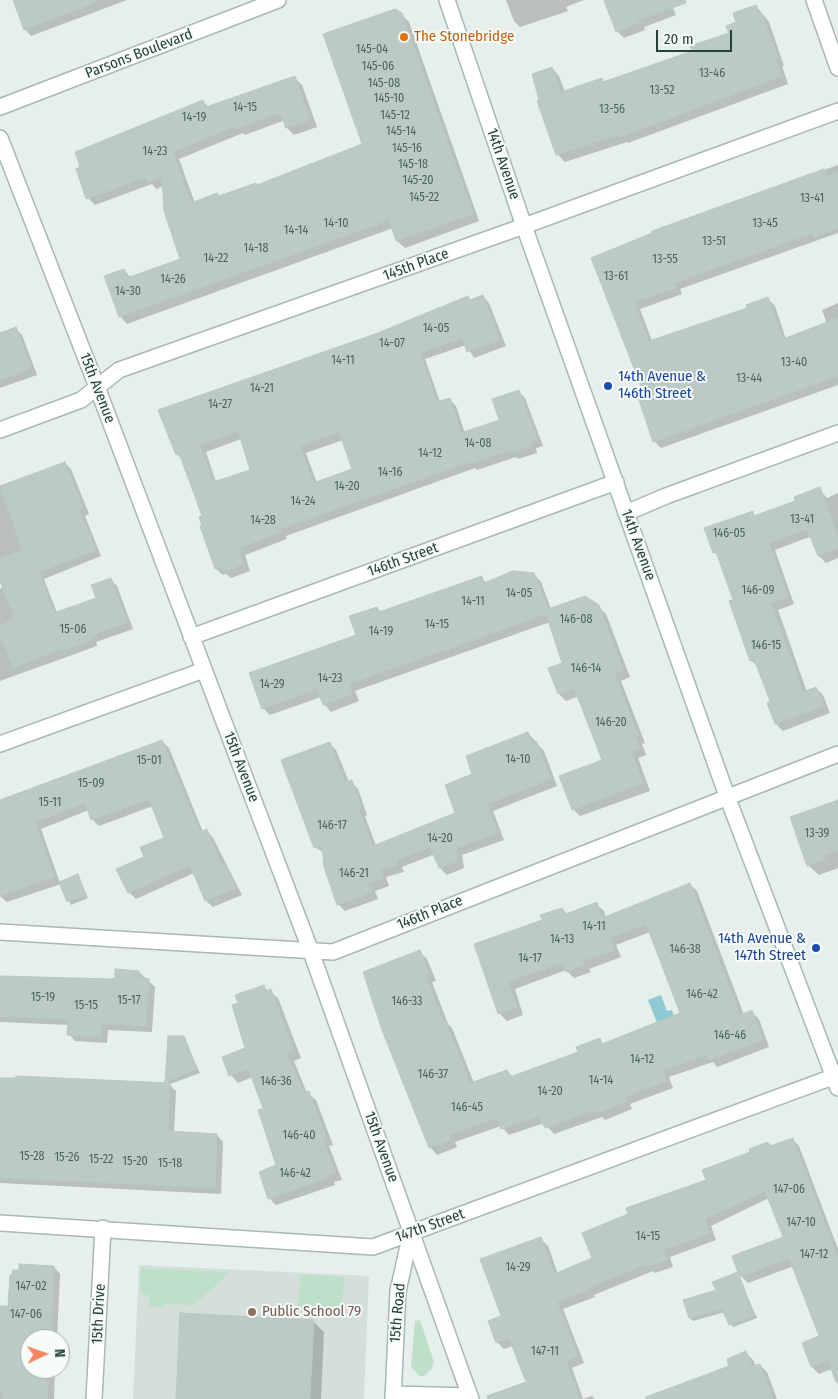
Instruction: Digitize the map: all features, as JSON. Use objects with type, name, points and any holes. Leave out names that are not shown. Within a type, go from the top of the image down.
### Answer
[{"type":"street","name":"Parsons Boulevard","points":[[0,107],[278,0]]},
{"type":"street","name":"14th Avenue","points":[[448,0],[524,226],[727,796],[837,1079]]},
{"type":"street","points":[[814,0],[838,68]]},
{"type":"street","name":"145th Place","points":[[0,430],[80,400],[119,370],[524,226],[838,111]]},
{"type":"street","name":"15th Avenue","points":[[0,138],[97,387],[310,949],[471,1397]]},
{"type":"street","points":[[626,513],[666,496],[838,433]]},
{"type":"street","name":"146th Street","points":[[191,638],[616,482]]},
{"type":"street","points":[[0,744],[204,670]]},
{"type":"street","name":"146th Place","points":[[0,932],[310,949],[333,952],[838,754]]},
{"type":"street","name":"147th Street","points":[[0,1223],[373,1246],[837,1079]]},
{"type":"street","name":"15th Drive","points":[[94,1399],[103,1228]]},
{"type":"street","name":"15th Road","points":[[411,1233],[398,1291],[393,1396],[471,1397]]},
{"type":"shaded area","name":"Public School 79","points":[[139,1265],[369,1276],[364,1399],[133,1399]]},
{"type":"green space","points":[[141,1268],[230,1272],[194,1305],[164,1304],[163,1307],[149,1306],[149,1295],[140,1294]]},
{"type":"green space","points":[[300,1275],[344,1277],[342,1315],[298,1313]]},
{"type":"green space","points":[[420,1320],[434,1362],[431,1370],[424,1376],[419,1376],[411,1366],[415,1321]]},
{"type":"water","points":[[661,995],[667,1011],[672,1010],[674,1017],[658,1025],[648,1000]]},
{"type":"building","points":[[13,0],[97,0],[97,2],[24,30]]},
{"type":"building","points":[[604,0],[685,0],[686,3],[638,20],[639,23],[616,32]]},
{"type":"building","points":[[756,5],[759,14],[762,14],[778,58],[775,59],[782,76],[620,137],[619,135],[556,155],[537,101],[539,100],[532,74],[552,67],[561,92],[602,78],[603,82],[692,51],[690,46],[729,33],[726,26],[736,22],[733,13]]},
{"type":"building","points":[[395,9],[402,13],[473,214],[396,241],[389,220],[119,317],[104,276],[124,269],[127,278],[180,259],[164,211],[162,177],[148,182],[146,177],[86,199],[76,169],[80,167],[75,152],[203,100],[206,107],[295,76],[310,120],[286,128],[281,114],[278,113],[236,129],[235,126],[173,152],[191,203],[217,193],[219,196],[256,183],[257,185],[362,144],[323,34]]},
{"type":"building","points":[[824,169],[827,176],[838,172],[838,228],[814,237],[813,233],[674,283],[676,288],[634,302],[649,341],[747,308],[746,305],[768,297],[783,339],[838,318],[838,376],[653,442],[636,391],[642,389],[591,258],[652,233],[652,231]]},
{"type":"building","points":[[483,295],[500,340],[467,352],[462,338],[420,353],[437,402],[450,398],[461,433],[499,420],[492,399],[519,390],[537,439],[530,442],[531,446],[511,453],[510,450],[470,464],[469,462],[280,529],[281,532],[239,548],[244,564],[223,572],[221,567],[215,569],[200,526],[202,526],[199,517],[202,516],[179,453],[176,455],[158,410],[375,334],[468,296],[470,300]],"holes":[[[238,431],[250,470],[213,482],[200,445]],[[339,432],[352,469],[313,483],[300,446]]]},
{"type":"building","points":[[16,327],[31,368],[0,380],[0,333]]},
{"type":"building","points":[[65,462],[83,508],[79,509],[96,550],[39,572],[54,613],[96,598],[91,585],[111,578],[127,622],[90,636],[91,640],[65,650],[64,648],[13,668],[0,635],[0,625],[15,619],[0,581],[0,559],[22,550],[0,486]]},
{"type":"building","points":[[820,487],[838,537],[838,548],[818,556],[807,529],[769,543],[788,597],[771,603],[803,692],[816,687],[824,706],[775,724],[767,703],[770,701],[754,659],[750,661],[729,601],[733,600],[716,552],[713,553],[704,528],[753,511],[754,516],[795,501],[794,497]]},
{"type":"building","points":[[513,571],[534,573],[548,609],[585,596],[599,605],[623,670],[614,673],[638,735],[635,736],[640,748],[631,751],[643,783],[572,810],[559,776],[602,760],[574,688],[558,694],[548,668],[562,663],[546,614],[349,684],[352,694],[323,705],[317,689],[262,709],[249,673],[356,635],[349,616],[377,607],[379,612],[482,576],[484,583]]},
{"type":"building","points":[[528,732],[533,744],[537,742],[551,779],[487,804],[498,833],[456,848],[458,861],[439,868],[430,847],[396,860],[398,865],[380,870],[383,879],[369,884],[372,892],[337,905],[324,867],[322,845],[314,848],[281,760],[330,742],[345,782],[352,780],[361,807],[358,808],[373,846],[455,813],[445,785],[472,774],[466,756]]},
{"type":"building","points":[[162,740],[200,832],[207,829],[221,864],[225,863],[236,888],[205,901],[190,865],[128,893],[116,869],[144,857],[140,847],[164,838],[149,799],[91,820],[85,803],[35,822],[54,877],[0,896],[0,800]]},
{"type":"building","points":[[838,800],[838,850],[824,855],[826,859],[807,866],[790,817]]},
{"type":"building","points":[[78,874],[86,895],[67,902],[59,882]]},
{"type":"building","points":[[690,883],[740,1015],[752,1010],[763,1040],[709,1060],[707,1055],[663,1070],[667,1081],[624,1097],[626,1102],[597,1113],[595,1110],[545,1128],[539,1116],[501,1129],[497,1118],[449,1135],[451,1140],[429,1148],[382,1030],[363,972],[420,950],[430,974],[426,975],[443,1021],[445,1020],[470,1083],[507,1070],[510,1077],[578,1052],[576,1047],[600,1038],[602,1044],[680,1013],[646,924],[610,938],[614,950],[583,961],[584,965],[566,972],[562,962],[508,982],[517,1007],[498,1014],[474,944],[542,920],[540,915],[562,908],[566,914],[597,902],[602,918]]},
{"type":"building","points":[[115,969],[139,971],[139,978],[149,979],[146,1026],[102,1024],[101,1037],[67,1035],[68,1019],[0,1016],[0,976],[112,979],[115,978]]},
{"type":"building","points":[[264,985],[266,991],[271,989],[294,1051],[287,1054],[304,1093],[309,1091],[326,1137],[323,1139],[335,1172],[327,1175],[328,1178],[268,1199],[259,1172],[276,1165],[258,1110],[263,1108],[248,1069],[229,1076],[222,1057],[245,1048],[232,1005],[238,1003],[235,995]]},
{"type":"building","points":[[168,1036],[184,1036],[197,1069],[165,1082]]},
{"type":"building","points":[[16,1076],[170,1083],[168,1131],[217,1134],[215,1188],[0,1178],[0,1078],[16,1078]]},
{"type":"building","points":[[793,1138],[838,1259],[838,1381],[836,1382],[828,1361],[811,1367],[802,1343],[819,1336],[789,1258],[740,1277],[736,1267],[732,1256],[783,1237],[765,1191],[705,1219],[710,1233],[664,1250],[667,1260],[647,1267],[646,1264],[588,1288],[589,1290],[557,1302],[578,1356],[566,1361],[580,1399],[488,1399],[487,1396],[526,1382],[509,1338],[496,1343],[488,1321],[501,1316],[480,1259],[541,1237],[554,1274],[592,1258],[582,1233],[628,1214],[626,1208],[706,1180],[702,1170],[750,1152],[749,1149],[768,1142],[770,1146]]},
{"type":"building","points":[[19,1264],[54,1266],[51,1329],[20,1329],[20,1379],[48,1379],[47,1399],[3,1399],[3,1393],[0,1393],[0,1306],[8,1306],[10,1275],[12,1275],[13,1270],[19,1270]]},
{"type":"building","points":[[738,1272],[754,1315],[729,1325],[722,1309],[689,1318],[683,1300],[716,1290],[712,1282]]},
{"type":"building","name":"Public School 79","points":[[180,1313],[314,1320],[310,1399],[176,1399]]},
{"type":"building","points":[[746,1351],[752,1366],[760,1364],[773,1399],[646,1399],[646,1397],[729,1366],[727,1359]]},
{"type":"place","name":"The Stonebridge","points":[[404,37]]},
{"type":"place","name":"14th Avenue & 146th Street","points":[[608,386]]},
{"type":"place","name":"14th Avenue & 147th Street","points":[[816,948]]},
{"type":"place","name":"Public School 79","points":[[252,1312]]}]
